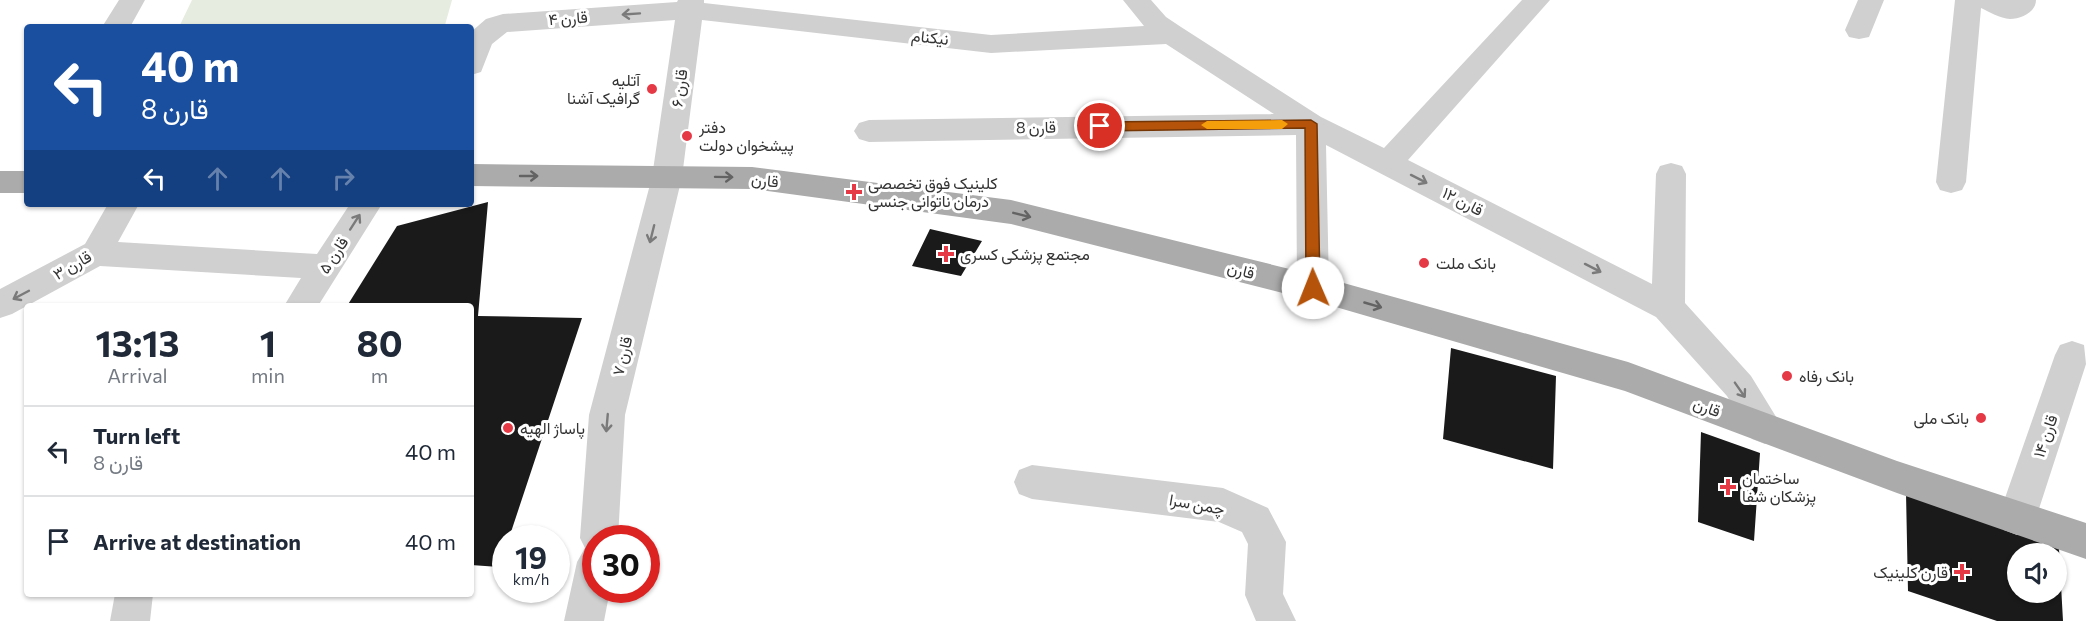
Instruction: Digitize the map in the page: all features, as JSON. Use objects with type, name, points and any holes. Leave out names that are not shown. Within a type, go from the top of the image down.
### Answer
[{"type":"main road","name":"قارن","points":[[474,176],[752,178],[1011,212],[1313,288],[1628,377],[1897,477],[2086,541]]},
{"type":"main road","points":[[0,182],[24,182]]},
{"type":"street","points":[[118,24],[132,0]]},
{"type":"street","name":"قارن ۱۲","points":[[1136,0],[1156,22],[1171,34],[1311,124],[1668,307],[1739,386],[1765,428]]},
{"type":"street","points":[[1388,163],[1537,0]]},
{"type":"street","points":[[1859,30],[1871,0]]},
{"type":"street","points":[[1951,182],[1968,0]]},
{"type":"street","points":[[1985,0],[2011,10],[2023,4],[2023,0]]},
{"type":"street","name":"نیکنام","points":[[690,5],[991,44],[1171,34]]},
{"type":"street","name":"قارن ۴","points":[[476,37],[493,26],[503,23],[690,5]]},
{"type":"street","name":"قارن ۶","points":[[667,177],[690,5]]},
{"type":"street","points":[[1311,124],[1313,288]]},
{"type":"street","name":"قارن 8","points":[[869,131],[913,128],[1311,124]]},
{"type":"street","points":[[1668,307],[1671,174]]},
{"type":"street","name":"قارن ٧","points":[[600,525],[607,415],[667,177]]},
{"type":"street","name":"قارن ٣","points":[[0,306],[96,253],[122,207]]},
{"type":"street","name":"قارن ۵","points":[[302,303],[365,207]]},
{"type":"street","points":[[96,253],[326,267]]},
{"type":"street","name":"قارن ۱۴","points":[[2017,518],[2072,355]]},
{"type":"street","name":"چمن سرا","points":[[1032,482],[1223,505],[1255,520],[1266,542],[1264,595],[1276,621]]},
{"type":"street","points":[[130,621],[134,597]]},
{"type":"street","points":[[584,621],[588,603]]},
{"type":"shaded area","points":[[192,0],[452,0],[445,24],[180,24]]},
{"type":"building","name":"پاساژ الهیه","points":[[488,202],[478,316],[582,318],[513,525],[492,525],[492,566],[474,565],[474,303],[349,303],[397,226]]},
{"type":"building","name":"مجتمع پزشکی کسری","points":[[930,229],[982,241],[961,276],[912,266]]},
{"type":"building","points":[[1451,348],[1556,376],[1553,469],[1443,439]]},
{"type":"building","name":"ساختمان پزشکان شفا","points":[[1701,432],[1760,453],[1754,541],[1698,522]]},
{"type":"building","name":"قارن کلینیک","points":[[1906,493],[2043,543],[2007,543],[2007,603],[2062,603],[2063,621],[1997,621],[1908,591]]},
{"type":"slow traffic","points":[[1207,125],[1282,124]]},
{"type":"place","name":"آتلیه گرافیک آشنا","points":[[652,89]]},
{"type":"place","name":"دفتر پیشخوان دولت","points":[[687,136]]},
{"type":"place","name":"کلینیک فوق تخصصی درمان ناتوانی جنسی","points":[[854,192]]},
{"type":"place","name":"مجتمع پزشکی کسری","points":[[946,254]]},
{"type":"place","name":"بانک ملت","points":[[1424,263]]},
{"type":"place","name":"بانک رفاه","points":[[1787,376]]},
{"type":"place","name":"بانک ملی","points":[[1981,418]]},
{"type":"place","name":"پاساژ الهیه","points":[[508,428]]},
{"type":"place","name":"ساختمان پزشکان شفا","points":[[1728,487]]},
{"type":"place","name":"قارن کلینیک","points":[[1962,572]]},
{"type":"route","points":[[1100,126],[1311,124],[1313,288]]}]
